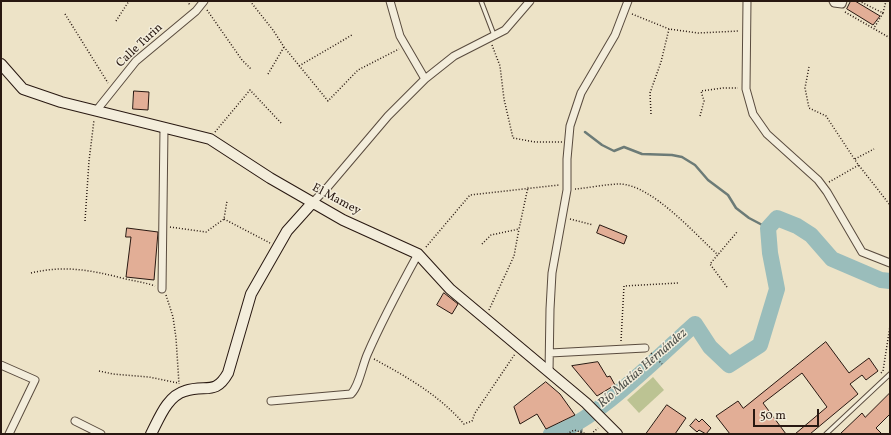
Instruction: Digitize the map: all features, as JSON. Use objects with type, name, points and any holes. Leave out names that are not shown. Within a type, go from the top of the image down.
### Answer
[{"type":"street","points":[[390,1],[400,36],[425,79]]},
{"type":"street","points":[[152,434],[166,406],[175,397],[186,391],[214,388],[224,380],[228,373],[251,294],[276,248],[292,225],[326,189],[388,116],[425,79],[454,56],[492,37],[508,26],[530,1]]},
{"type":"street","points":[[549,372],[552,273],[563,218],[567,187],[568,142],[578,102],[607,50],[625,12],[628,1]]},
{"type":"street","points":[[747,1],[746,89],[750,108],[762,128],[813,175],[822,186],[862,252],[890,263]]},
{"type":"street","points":[[833,1],[834,3],[842,3]]},
{"type":"street","name":"Calle Turin","points":[[96,111],[136,61],[204,2]]},
{"type":"street","name":"El Mamey","points":[[1,64],[23,89],[96,111],[210,138],[270,178],[343,220],[422,250],[450,289],[519,349],[586,403],[617,434]]},
{"type":"street","points":[[162,289],[164,226],[164,128]]},
{"type":"street","points":[[271,401],[351,394],[356,389],[358,378],[367,355],[387,311],[422,250]]},
{"type":"street","points":[[550,353],[645,348]]},
{"type":"street","points":[[1,365],[35,380],[9,434]]},
{"type":"street","points":[[75,421],[101,434]]},
{"type":"lane","points":[[481,1],[492,37]]},
{"type":"lane","points":[[826,434],[890,374]]},
{"type":"path","points":[[116,21],[129,1]]},
{"type":"path","points":[[250,1],[273,30],[284,47],[328,101],[358,70],[405,46]]},
{"type":"path","points":[[859,1],[883,13]]},
{"type":"path","points":[[874,28],[883,13],[886,1]]},
{"type":"path","points":[[204,2],[242,60],[250,69]]},
{"type":"path","points":[[842,3],[845,11],[890,38]]},
{"type":"path","points":[[625,12],[669,29],[698,33],[747,30]]},
{"type":"path","points":[[65,14],[112,90]]},
{"type":"path","points":[[652,114],[650,93],[661,62],[669,29]]},
{"type":"path","points":[[300,66],[352,35]]},
{"type":"path","points":[[492,37],[500,66],[504,99],[513,138],[535,142],[568,142]]},
{"type":"path","points":[[268,74],[284,47]]},
{"type":"path","points":[[809,67],[805,88],[809,108],[826,116],[859,165],[890,205]]},
{"type":"path","points":[[700,116],[704,101],[701,91],[724,88],[746,89]]},
{"type":"path","points":[[210,138],[250,90],[282,124]]},
{"type":"path","points":[[85,221],[89,161],[96,111]]},
{"type":"path","points":[[855,159],[874,149]]},
{"type":"path","points":[[822,186],[859,165]]},
{"type":"path","points":[[422,250],[470,195],[528,187],[567,187],[621,184],[638,188],[661,203],[718,255]]},
{"type":"path","points":[[487,314],[514,256],[528,187]]},
{"type":"path","points":[[164,226],[206,232],[224,219],[227,200]]},
{"type":"path","points":[[563,218],[593,224]]},
{"type":"path","points":[[224,219],[250,231],[276,248]]},
{"type":"path","points":[[482,244],[491,235],[519,229]]},
{"type":"path","points":[[727,287],[710,264],[737,232]]},
{"type":"path","points":[[31,273],[50,268],[65,267],[146,283],[162,289],[169,299],[173,317],[176,338],[178,383]]},
{"type":"path","points":[[620,349],[624,286],[678,283]]},
{"type":"path","points":[[883,371],[890,326]]},
{"type":"path","points":[[645,348],[662,364]]},
{"type":"path","points":[[367,355],[431,393],[448,406],[464,424],[472,421],[475,412],[519,349]]},
{"type":"path","points":[[99,371],[113,374],[149,377],[178,383],[186,391]]},
{"type":"path","points":[[567,434],[574,430],[587,434]]},
{"type":"green space","points":[[653,377],[664,390],[639,413],[627,400]]},
{"type":"building","points":[[851,1],[855,1],[880,16],[873,25],[847,9]]},
{"type":"building","points":[[134,91],[149,92],[148,110],[133,109]]},
{"type":"building","points":[[600,225],[627,236],[624,244],[597,233]]},
{"type":"building","points":[[127,228],[158,232],[154,280],[126,277],[131,237],[126,237]]},
{"type":"building","points":[[444,293],[458,304],[452,314],[437,305]]},
{"type":"building","points":[[826,342],[849,373],[869,358],[878,371],[866,380],[862,375],[850,384],[858,394],[810,434],[795,434],[827,407],[802,373],[763,403],[786,434],[730,434],[716,416],[738,401],[743,408]]},
{"type":"building","points":[[598,362],[607,377],[610,376],[615,385],[597,396],[572,366]]},
{"type":"building","points":[[546,382],[560,394],[575,415],[546,429],[537,414],[520,424],[514,407]]},
{"type":"building","points":[[890,393],[890,414],[876,428],[882,434],[840,434],[862,413],[865,417]]},
{"type":"building","points":[[667,405],[686,418],[675,434],[646,434]]},
{"type":"building","points":[[696,419],[699,422],[702,419],[711,428],[706,434],[699,430],[697,432],[690,426]]},
{"type":"waterway","points":[[585,132],[602,145],[614,151],[624,147],[642,154],[672,155],[682,157],[695,165],[708,180],[728,195],[736,208],[749,218],[768,228]]},
{"type":"waterway","name":"Río Matías Hernández","points":[[551,434],[586,418],[626,387],[695,324],[710,347],[729,365],[760,345],[777,289],[770,253],[768,228],[777,218],[797,226],[811,235],[832,259],[881,280],[890,281]]},
{"type":"waterway","points":[[581,434],[582,419]]}]
